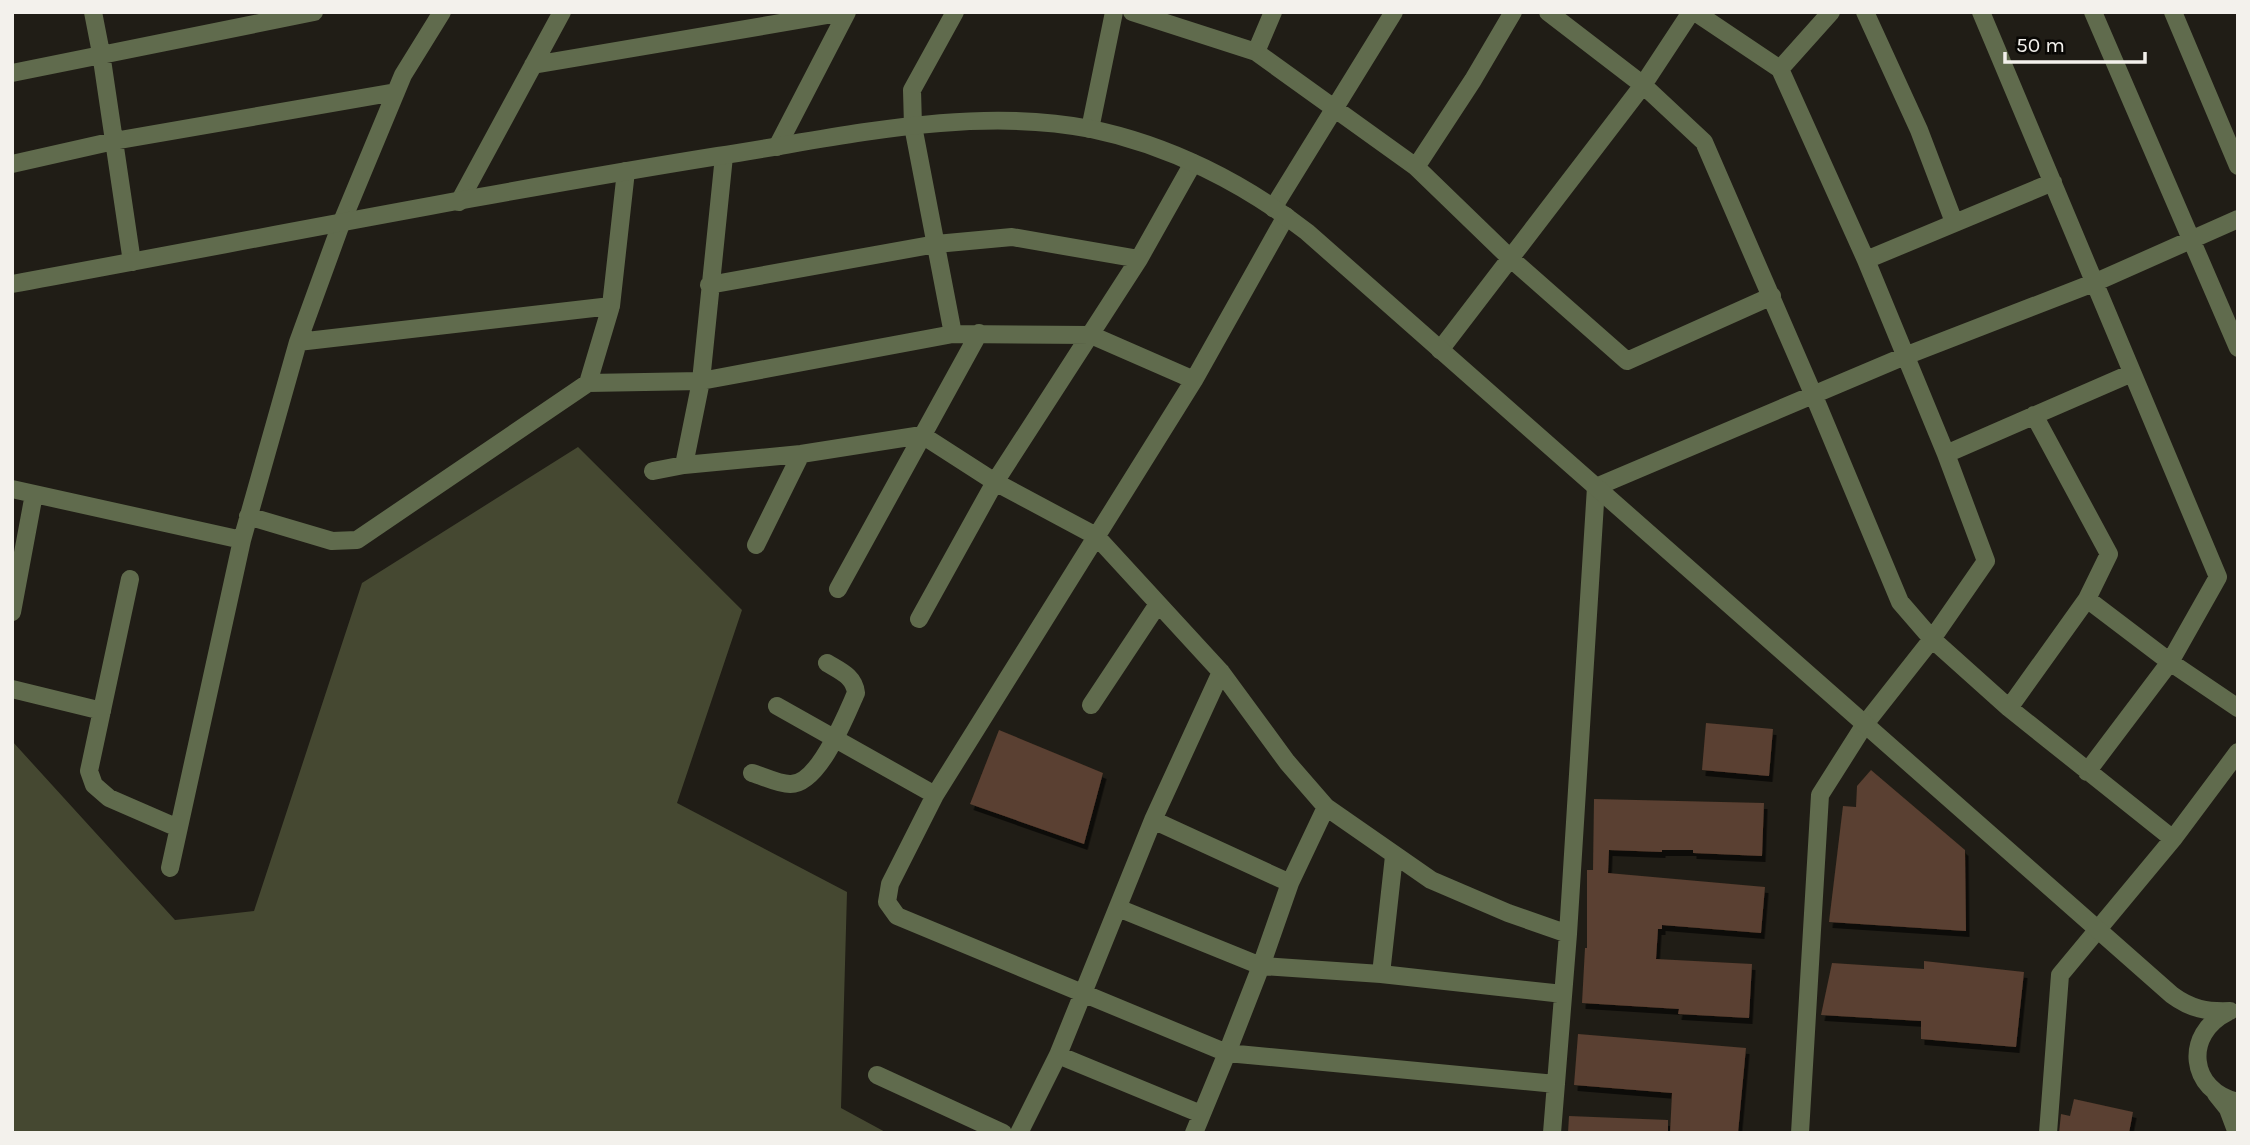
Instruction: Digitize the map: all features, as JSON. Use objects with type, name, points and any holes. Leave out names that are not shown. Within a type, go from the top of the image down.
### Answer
[{"type":"street","points":[[93,12],[132,262]]},
{"type":"street","points":[[12,73],[314,12]]},
{"type":"street","points":[[170,868],[242,540],[298,342],[341,224],[402,75],[442,12]]},
{"type":"street","points":[[459,202],[562,12]]},
{"type":"street","points":[[533,65],[846,12]]},
{"type":"street","points":[[777,147],[846,12]]},
{"type":"street","points":[[953,334],[913,126],[912,90],[955,12]]},
{"type":"street","points":[[1090,129],[1114,12]]},
{"type":"street","points":[[1132,12],[1256,52],[1335,107],[1416,167],[1510,258],[1627,361],[1772,296]]},
{"type":"street","points":[[1394,12],[1335,107],[1194,380],[935,795],[890,884],[887,902],[897,916],[1227,1053],[1556,1084]]},
{"type":"street","points":[[1416,167],[1473,80],[1513,12]]},
{"type":"street","points":[[1548,12],[1643,85],[1704,142],[1772,296],[1900,602],[1932,639],[2009,708],[2173,839]]},
{"type":"street","points":[[1440,350],[1643,85],[1693,12],[1780,69],[1866,260],[1946,454],[1986,561],[1932,639],[1865,724],[1819,795],[1800,1133]]},
{"type":"street","points":[[1780,69],[1831,12]]},
{"type":"street","points":[[1865,12],[1919,130],[1954,222]]},
{"type":"street","points":[[1981,12],[2218,577],[2170,662],[2087,772]]},
{"type":"street","points":[[2092,12],[2238,348]]},
{"type":"street","points":[[2173,12],[2238,166]]},
{"type":"street","points":[[1256,52],[1266,15]]},
{"type":"street","points":[[12,164],[114,141],[396,92]]},
{"type":"street","points":[[12,284],[626,171],[893,127],[972,121],[1045,123],[1090,129],[1142,142],[1227,180],[1279,212],[1440,350],[2172,995],[2203,1011],[2234,1010]]},
{"type":"street","points":[[684,465],[701,381],[724,156]]},
{"type":"street","points":[[919,619],[995,482],[1139,259],[1193,163]]},
{"type":"street","points":[[588,383],[611,306],[626,171]]},
{"type":"street","points":[[1866,260],[2053,182]]},
{"type":"street","points":[[1596,487],[1905,356],[2096,282],[2238,219]]},
{"type":"street","points":[[709,285],[936,244],[1012,237],[1139,259]]},
{"type":"street","points":[[298,342],[611,306]]},
{"type":"street","points":[[248,516],[332,541],[357,540],[588,383],[701,381],[953,334],[979,332],[1091,335],[1194,380]]},
{"type":"street","points":[[838,589],[979,332]]},
{"type":"street","points":[[1946,454],[2132,373]]},
{"type":"street","points":[[2009,708],[2087,599],[2109,554],[2034,415]]},
{"type":"street","points":[[653,471],[684,465],[801,454],[922,435],[995,482],[1096,536],[1221,672],[1287,762],[1326,807],[1430,880],[1508,914],[1568,934]]},
{"type":"street","points":[[756,545],[801,454]]},
{"type":"street","points":[[1552,1133],[1568,934],[1596,487]]},
{"type":"street","points":[[12,489],[242,540]]},
{"type":"street","points":[[12,612],[34,494]]},
{"type":"street","points":[[130,579],[89,771],[93,785],[109,799],[178,828]]},
{"type":"street","points":[[2087,599],[2170,662],[2238,708]]},
{"type":"street","points":[[1091,705],[1158,604]]},
{"type":"street","points":[[752,773],[789,784],[808,778],[835,738],[856,693],[855,685],[849,677],[827,663]]},
{"type":"street","points":[[1019,1133],[1058,1055],[1153,820],[1221,672]]},
{"type":"street","points":[[12,689],[102,711]]},
{"type":"street","points":[[777,706],[935,795]]},
{"type":"street","points":[[2048,1133],[2060,975],[2173,839],[2238,752]]},
{"type":"street","points":[[1194,1133],[1261,966],[1290,883],[1326,807]]},
{"type":"street","points":[[1153,820],[1290,883]]},
{"type":"street","points":[[1381,974],[1394,856]]},
{"type":"street","points":[[1118,908],[1261,966],[1381,974],[1563,994]]},
{"type":"street","points":[[2172,995],[2192,1025],[2200,1072],[2228,1110],[2236,1133]]},
{"type":"street","points":[[2197,1049],[2208,1026],[2218,1017],[2234,1010]]},
{"type":"street","points":[[1058,1055],[1201,1114]]},
{"type":"street","points":[[877,1075],[1003,1133]]},
{"type":"street","points":[[2214,1091],[2226,1099],[2238,1102]]},
{"type":"green space","points":[[578,447],[742,610],[677,803],[847,892],[841,1108],[887,1133],[12,1133],[12,741],[175,920],[254,911],[362,583]]},
{"type":"building","points":[[1706,723],[1773,729],[1769,776],[1702,770]]},
{"type":"building","points":[[999,730],[1103,773],[1084,844],[970,804]]},
{"type":"building","points":[[1871,770],[1965,850],[1966,931],[1829,922],[1843,806],[1856,807],[1857,786]]},
{"type":"building","points":[[1594,799],[1764,803],[1762,856],[1693,853],[1693,850],[1609,850],[1608,873],[1765,887],[1761,933],[1662,925],[1662,929],[1658,929],[1656,959],[1752,964],[1749,1018],[1678,1014],[1679,1009],[1582,1003],[1587,948],[1587,870],[1593,870]]},
{"type":"building","points":[[1924,961],[2024,972],[2016,1047],[1921,1039],[1921,1021],[1821,1015],[1832,963],[1924,969]]},
{"type":"building","points":[[1578,1034],[1746,1048],[1738,1133],[1670,1133],[1672,1093],[1574,1085]]},
{"type":"building","points":[[2074,1099],[2133,1112],[2129,1133],[2059,1133],[2061,1114],[2070,1116]]},
{"type":"building","points":[[1569,1116],[1668,1120],[1668,1133],[1568,1133]]}]
